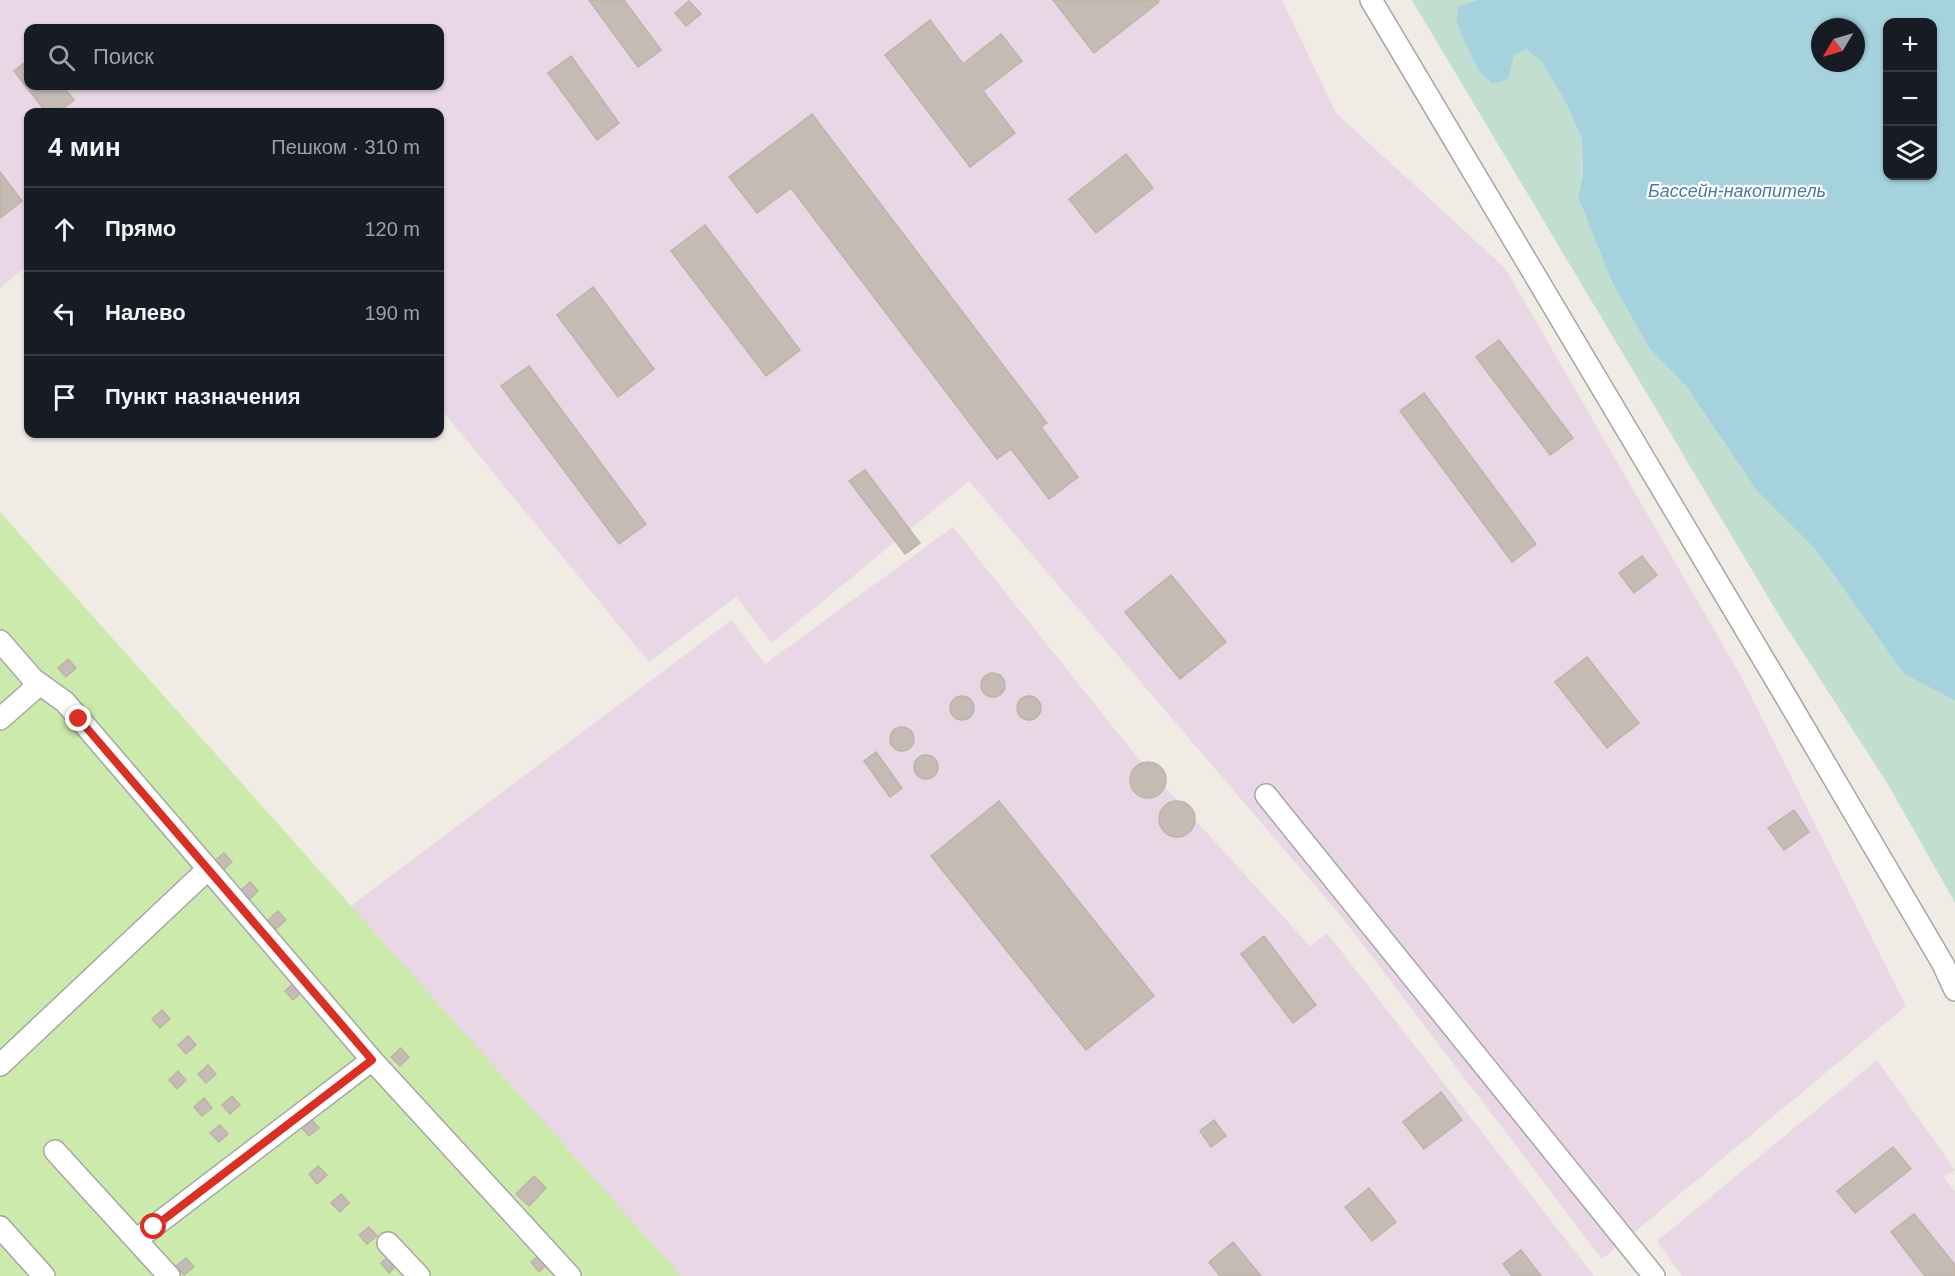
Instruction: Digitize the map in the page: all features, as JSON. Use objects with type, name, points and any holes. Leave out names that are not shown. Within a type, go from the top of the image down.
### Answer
[{"type":"street","points":[[1371,0],[1786,697],[1955,990]]},
{"type":"street","points":[[0,641],[33,679],[65,702],[372,1060],[570,1276]]},
{"type":"street","points":[[0,719],[33,690],[33,679]]},
{"type":"street","points":[[1266,795],[1654,1276]]},
{"type":"street","points":[[0,1065],[208,869]]},
{"type":"street","points":[[136,1240],[372,1060]]},
{"type":"street","points":[[56,1151],[169,1276]]},
{"type":"street","points":[[0,1227],[44,1276]]},
{"type":"street","points":[[388,1243],[419,1276]]},
{"type":"shaded area","points":[[0,0],[1282,0],[1336,113],[1505,268],[1742,678],[1906,1006],[1602,1259],[1341,916],[969,481],[772,643],[736,597],[649,662],[444,413],[444,108],[24,108],[24,268],[0,288]]},
{"type":"shaded area","points":[[953,527],[1133,752],[1310,946],[1327,933],[1594,1276],[669,1276],[344,911],[731,620],[765,664]]},
{"type":"shaded area","points":[[1877,1060],[1955,1170],[1943,1177],[1955,1191],[1955,1276],[1682,1276],[1657,1241]]},
{"type":"green space","points":[[1412,0],[1479,0],[1456,21],[1479,71],[1509,78],[1514,55],[1525,48],[1542,62],[1567,105],[1582,139],[1583,175],[1578,197],[1611,280],[1649,348],[1686,386],[1757,491],[1816,550],[1904,674],[1955,698],[1955,903],[1889,786],[1780,617]]},
{"type":"green space","points":[[0,512],[681,1276],[0,1276]]},
{"type":"water","name":"Бассейн-накопитель","points":[[1479,0],[1955,0],[1955,700],[1904,674],[1816,550],[1757,491],[1686,386],[1649,348],[1611,280],[1578,197],[1583,175],[1582,139],[1567,105],[1542,62],[1526,49],[1514,55],[1509,78],[1493,84],[1479,71],[1456,21],[1459,6]]},
{"type":"building","points":[[589,0],[624,0],[661,50],[638,67]]},
{"type":"building","points":[[1053,0],[1158,0],[1159,2],[1094,53]]},
{"type":"building","points":[[689,1],[701,14],[686,26],[675,13]]},
{"type":"building","points":[[930,20],[963,64],[1001,34],[1022,61],[983,91],[1015,133],[970,167],[885,55]]},
{"type":"building","points":[[571,56],[619,123],[597,140],[548,73]]},
{"type":"building","points":[[24,63],[24,84],[14,71]]},
{"type":"building","points":[[29,90],[66,90],[74,100],[63,108],[43,108]]},
{"type":"building","points":[[812,114],[1047,423],[1041,427],[1078,477],[1049,499],[1011,449],[997,459],[791,188],[757,213],[729,177]]},
{"type":"building","points":[[1126,154],[1153,188],[1096,233],[1069,199]]},
{"type":"building","points":[[0,172],[22,201],[0,218]]},
{"type":"building","points":[[705,225],[800,350],[766,376],[671,251]]},
{"type":"building","points":[[593,287],[654,369],[618,397],[557,315]]},
{"type":"building","points":[[1499,340],[1573,438],[1550,455],[1476,357]]},
{"type":"building","points":[[529,366],[646,524],[619,544],[501,386]]},
{"type":"building","points":[[1424,393],[1536,544],[1512,562],[1400,411]]},
{"type":"building","points":[[865,470],[920,543],[905,554],[849,481]]},
{"type":"building","points":[[1642,556],[1657,575],[1634,593],[1619,573]]},
{"type":"building","points":[[1171,575],[1226,642],[1180,679],[1125,612]]},
{"type":"building","points":[[1587,657],[1639,723],[1607,748],[1555,682]]},
{"type":"building","points":[[68,659],[76,668],[66,677],[58,668]]},
{"type":"building","points":[[993,673],[998,674],[1004,680],[1004,690],[998,696],[993,697],[988,696],[982,690],[981,685],[982,680],[988,674]]},
{"type":"building","points":[[962,696],[967,697],[973,703],[973,713],[967,719],[962,720],[957,719],[951,713],[950,708],[951,703],[957,697]]},
{"type":"building","points":[[1029,696],[1034,697],[1040,703],[1040,713],[1034,719],[1029,720],[1024,719],[1018,713],[1017,708],[1018,703],[1024,697]]},
{"type":"building","points":[[902,727],[907,728],[913,734],[913,744],[907,750],[902,751],[897,750],[891,744],[890,739],[891,734],[897,728]]},
{"type":"building","points":[[876,752],[902,788],[890,797],[864,761]]},
{"type":"building","points":[[926,755],[931,756],[937,762],[937,772],[931,778],[926,779],[921,778],[915,772],[914,767],[915,762],[921,756]]},
{"type":"building","points":[[1148,762],[1161,767],[1166,780],[1161,793],[1148,798],[1135,793],[1130,780],[1135,767]]},
{"type":"building","points":[[999,801],[1154,996],[1086,1050],[931,856]]},
{"type":"building","points":[[1177,801],[1190,806],[1195,819],[1190,832],[1177,837],[1164,832],[1159,819],[1164,806]]},
{"type":"building","points":[[1794,810],[1809,832],[1784,850],[1768,828]]},
{"type":"building","points":[[224,853],[232,862],[222,871],[214,861]]},
{"type":"building","points":[[250,882],[258,891],[249,900],[240,891]]},
{"type":"building","points":[[278,911],[286,920],[276,929],[268,920]]},
{"type":"building","points":[[1264,936],[1316,1005],[1293,1023],[1241,954]]},
{"type":"building","points":[[294,983],[302,992],[293,1000],[285,991]]},
{"type":"building","points":[[162,1010],[170,1019],[160,1028],[152,1019]]},
{"type":"building","points":[[188,1036],[196,1045],[186,1054],[178,1045]]},
{"type":"building","points":[[401,1048],[409,1057],[400,1066],[391,1057]]},
{"type":"building","points":[[208,1065],[216,1074],[206,1083],[198,1074]]},
{"type":"building","points":[[178,1071],[186,1080],[177,1089],[169,1080]]},
{"type":"building","points":[[1441,1092],[1462,1120],[1424,1149],[1403,1122]]},
{"type":"building","points":[[232,1096],[240,1105],[230,1114],[222,1105]]},
{"type":"building","points":[[204,1098],[212,1108],[202,1116],[194,1107]]},
{"type":"building","points":[[310,1118],[319,1128],[309,1136],[301,1127]]},
{"type":"building","points":[[1214,1120],[1226,1136],[1211,1147],[1200,1131]]},
{"type":"building","points":[[220,1125],[228,1134],[219,1142],[210,1133]]},
{"type":"building","points":[[1893,1147],[1911,1169],[1855,1213],[1837,1191]]},
{"type":"building","points":[[318,1166],[327,1175],[317,1184],[309,1174]]},
{"type":"building","points":[[534,1176],[546,1188],[529,1206],[516,1194]]},
{"type":"building","points":[[1369,1188],[1396,1222],[1372,1241],[1345,1207]]},
{"type":"building","points":[[341,1194],[349,1203],[340,1212],[331,1203]]},
{"type":"building","points":[[1914,1214],[1955,1265],[1955,1276],[1925,1276],[1891,1232]]},
{"type":"building","points":[[369,1227],[377,1236],[367,1244],[359,1235]]},
{"type":"building","points":[[1233,1242],[1261,1276],[1220,1276],[1209,1262]]},
{"type":"building","points":[[1521,1250],[1541,1276],[1512,1276],[1503,1264]]},
{"type":"building","points":[[541,1254],[549,1263],[539,1272],[531,1262]]},
{"type":"building","points":[[390,1255],[398,1264],[389,1273],[381,1263]]},
{"type":"building","points":[[186,1258],[194,1267],[184,1275],[176,1266]]},
{"type":"route","points":[[79,719],[372,1060],[154,1227]]}]
